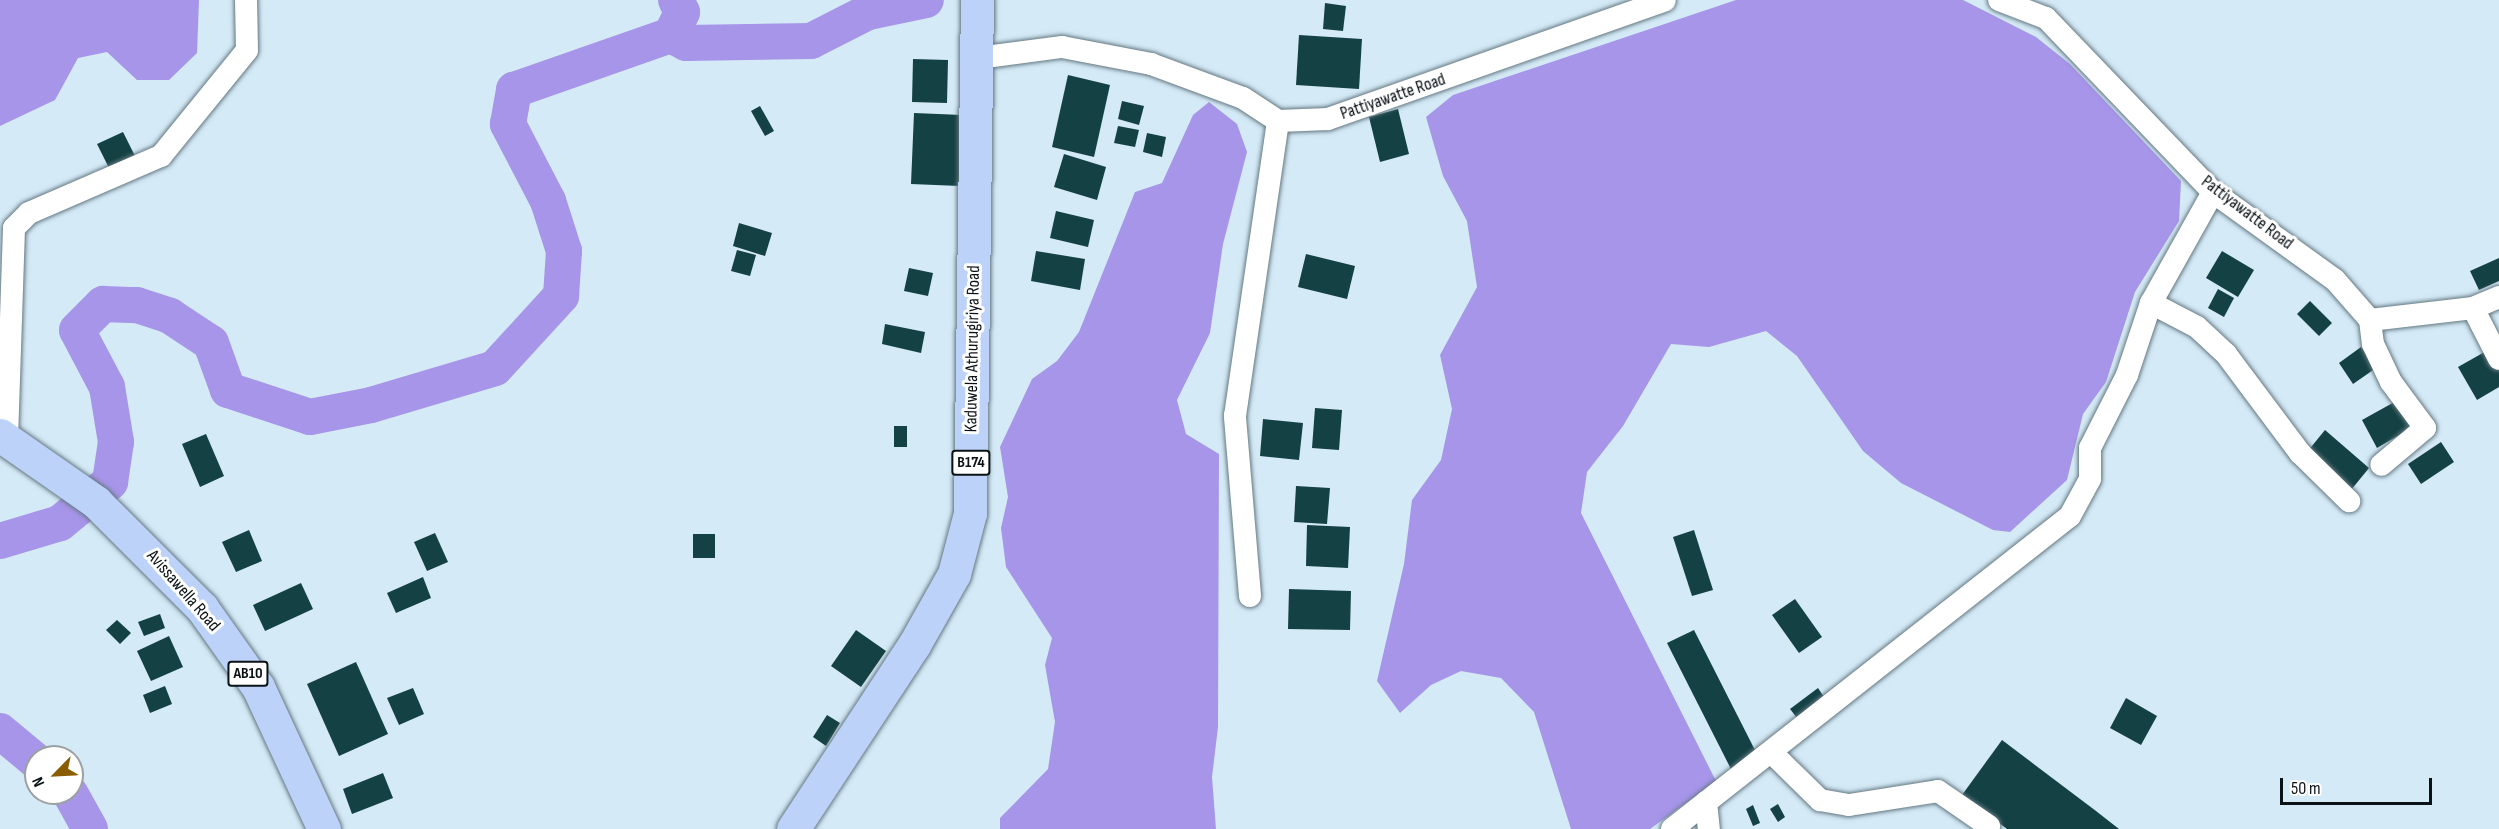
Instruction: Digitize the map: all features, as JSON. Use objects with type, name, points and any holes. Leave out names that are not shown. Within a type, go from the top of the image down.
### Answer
[{"type":"main road","name":"Kaduwela Athurugiriya Road","points":[[793,829],[914,645],[954,574],[970,513],[979,53],[977,0]]},
{"type":"main road","name":"Avissawella Road","points":[[4,437],[49,468],[139,541],[202,608],[258,687],[324,829]]},
{"type":"street","points":[[4,437],[14,228],[28,213],[161,156],[248,50],[246,0]]},
{"type":"street","name":"Pattiyawatte Road","points":[[1278,121],[1328,119],[1368,108],[1665,0]]},
{"type":"street","name":"Pattiyawatte Road","points":[[1999,0],[2046,18],[2213,192],[2335,280],[2370,320]]},
{"type":"street","points":[[979,53],[1062,47],[1151,64],[1243,98],[1278,121],[1235,416],[1250,596]]},
{"type":"street","points":[[1671,829],[2070,516],[2090,479],[2090,448],[2127,375],[2151,303],[2213,192]]},
{"type":"street","points":[[2381,465],[2425,428],[2391,382],[2373,344],[2370,320],[2473,308],[2499,297]]},
{"type":"street","points":[[2151,303],[2197,327],[2226,354],[2300,453],[2349,501]]},
{"type":"street","points":[[2473,308],[2499,359]]},
{"type":"street","points":[[1771,752],[1820,800],[1849,805],[1938,791],[1989,826]]},
{"type":"street","points":[[1706,802],[1709,829]]},
{"type":"shaded area","points":[[0,0],[199,0],[197,53],[169,80],[137,80],[107,52],[78,58],[55,100],[0,126]]},
{"type":"shaded area","points":[[1736,0],[1963,0],[2036,37],[2070,64],[2181,181],[2179,221],[2135,292],[2106,382],[2083,414],[2067,480],[2010,532],[1993,530],[1901,483],[1863,451],[1797,356],[1766,331],[1709,347],[1671,344],[1623,426],[1587,472],[1581,513],[1716,781],[1650,829],[1571,829],[1534,712],[1501,678],[1461,671],[1431,685],[1400,713],[1377,681],[1404,564],[1412,500],[1441,460],[1452,409],[1440,355],[1477,287],[1467,221],[1443,176],[1426,117],[1453,95]]},
{"type":"shaded area","points":[[1209,102],[1237,124],[1247,152],[1223,244],[1210,333],[1177,400],[1186,434],[1219,454],[1218,727],[1212,777],[1216,829],[1000,829],[1000,818],[1048,769],[1055,722],[1045,665],[1052,638],[1006,567],[1001,528],[1008,497],[1000,447],[1032,379],[1057,361],[1079,332],[1135,192],[1162,183],[1193,115]]},
{"type":"building","points":[[1325,3],[1346,6],[1343,31],[1323,29]]},
{"type":"building","points":[[1299,35],[1362,39],[1359,89],[1296,85]]},
{"type":"building","points":[[913,59],[948,60],[947,103],[912,102]]},
{"type":"building","points":[[1068,75],[1110,85],[1094,157],[1052,147]]},
{"type":"building","points":[[1122,101],[1144,106],[1139,125],[1118,119]]},
{"type":"building","points":[[760,106],[774,131],[765,136],[751,111]]},
{"type":"building","points":[[1398,109],[1409,154],[1380,162],[1369,117]]},
{"type":"building","points":[[914,113],[962,115],[960,186],[911,184]]},
{"type":"building","points":[[1118,126],[1139,130],[1135,147],[1114,143]]},
{"type":"building","points":[[123,132],[136,158],[110,170],[97,144]]},
{"type":"building","points":[[1147,133],[1166,137],[1162,157],[1143,152]]},
{"type":"building","points":[[1064,154],[1106,167],[1097,200],[1054,187]]},
{"type":"building","points":[[1056,211],[1094,220],[1088,247],[1050,238]]},
{"type":"building","points":[[739,223],[772,233],[765,256],[733,246]]},
{"type":"building","points":[[737,250],[756,255],[750,276],[731,271]]},
{"type":"building","points":[[1036,251],[1085,259],[1080,290],[1031,281]]},
{"type":"building","points":[[2222,251],[2254,270],[2238,297],[2206,278]]},
{"type":"building","points":[[1306,254],[1355,266],[1347,299],[1298,287]]},
{"type":"building","points":[[2499,258],[2499,281],[2479,290],[2470,271]]},
{"type":"building","points":[[909,268],[933,273],[928,296],[904,291]]},
{"type":"building","points":[[2218,289],[2234,298],[2224,317],[2208,308]]},
{"type":"building","points":[[2310,301],[2332,323],[2319,336],[2297,314]]},
{"type":"building","points":[[885,324],[925,332],[921,353],[882,344]]},
{"type":"building","points":[[2361,347],[2376,368],[2353,384],[2339,363]]},
{"type":"building","points":[[2488,350],[2499,369],[2499,387],[2477,400],[2458,367]]},
{"type":"building","points":[[2398,400],[2413,427],[2377,448],[2362,420]]},
{"type":"building","points":[[1315,408],[1342,410],[1339,450],[1312,448]]},
{"type":"building","points":[[1263,419],[1303,423],[1299,460],[1260,456]]},
{"type":"building","points":[[894,426],[907,426],[907,447],[894,447]]},
{"type":"building","points":[[2325,430],[2369,468],[2351,490],[2307,452]]},
{"type":"building","points":[[206,434],[224,476],[200,487],[182,444]]},
{"type":"building","points":[[2441,442],[2454,462],[2421,484],[2408,464]]},
{"type":"building","points":[[1296,486],[1330,488],[1327,524],[1294,522]]},
{"type":"building","points":[[1307,525],[1350,527],[1348,568],[1306,566]]},
{"type":"building","points":[[249,530],[262,561],[236,572],[222,542]]},
{"type":"building","points":[[1694,530],[1713,590],[1692,596],[1673,537]]},
{"type":"building","points":[[435,533],[448,562],[427,571],[414,542]]},
{"type":"building","points":[[693,534],[715,534],[715,558],[693,558]]},
{"type":"building","points":[[423,577],[431,598],[396,613],[387,593]]},
{"type":"building","points":[[301,583],[313,609],[265,631],[253,605]]},
{"type":"building","points":[[1289,589],[1351,591],[1350,630],[1288,629]]},
{"type":"building","points":[[1795,599],[1822,637],[1799,653],[1772,615]]},
{"type":"building","points":[[160,614],[165,628],[144,636],[138,622]]},
{"type":"building","points":[[117,620],[131,633],[120,644],[106,630]]},
{"type":"building","points":[[856,630],[886,651],[861,687],[831,666]]},
{"type":"building","points":[[1694,630],[1760,760],[1733,773],[1667,643]]},
{"type":"building","points":[[169,636],[183,667],[151,681],[137,651]]},
{"type":"building","points":[[356,662],[388,734],[339,756],[307,684]]},
{"type":"building","points":[[165,686],[172,704],[150,713],[143,695]]},
{"type":"building","points":[[413,688],[424,714],[399,725],[387,698]]},
{"type":"building","points":[[1818,688],[1828,703],[1801,723],[1790,709]]},
{"type":"building","points":[[2126,698],[2157,716],[2141,745],[2110,728]]},
{"type":"building","points":[[827,715],[840,723],[826,746],[813,737]]},
{"type":"building","points":[[2002,740],[2119,829],[2007,829],[1962,795]]},
{"type":"building","points":[[383,773],[393,798],[352,814],[343,789]]},
{"type":"building","points":[[1778,804],[1785,817],[1778,822],[1770,809]]},
{"type":"building","points":[[1753,805],[1760,823],[1753,826],[1746,809]]},
{"type":"waterway","points":[[0,541],[60,523],[110,482],[116,442],[107,387],[77,330],[103,304],[137,305],[170,316],[211,343],[228,390],[310,417],[371,405],[495,368],[561,296],[564,251],[548,201],[508,124],[514,90],[671,35],[682,12],[676,0]]},
{"type":"waterway","points":[[671,35],[686,43],[811,41],[868,12],[926,0]]},
{"type":"waterway","points":[[0,731],[24,751]]},
{"type":"waterway","points":[[77,805],[90,829]]}]
